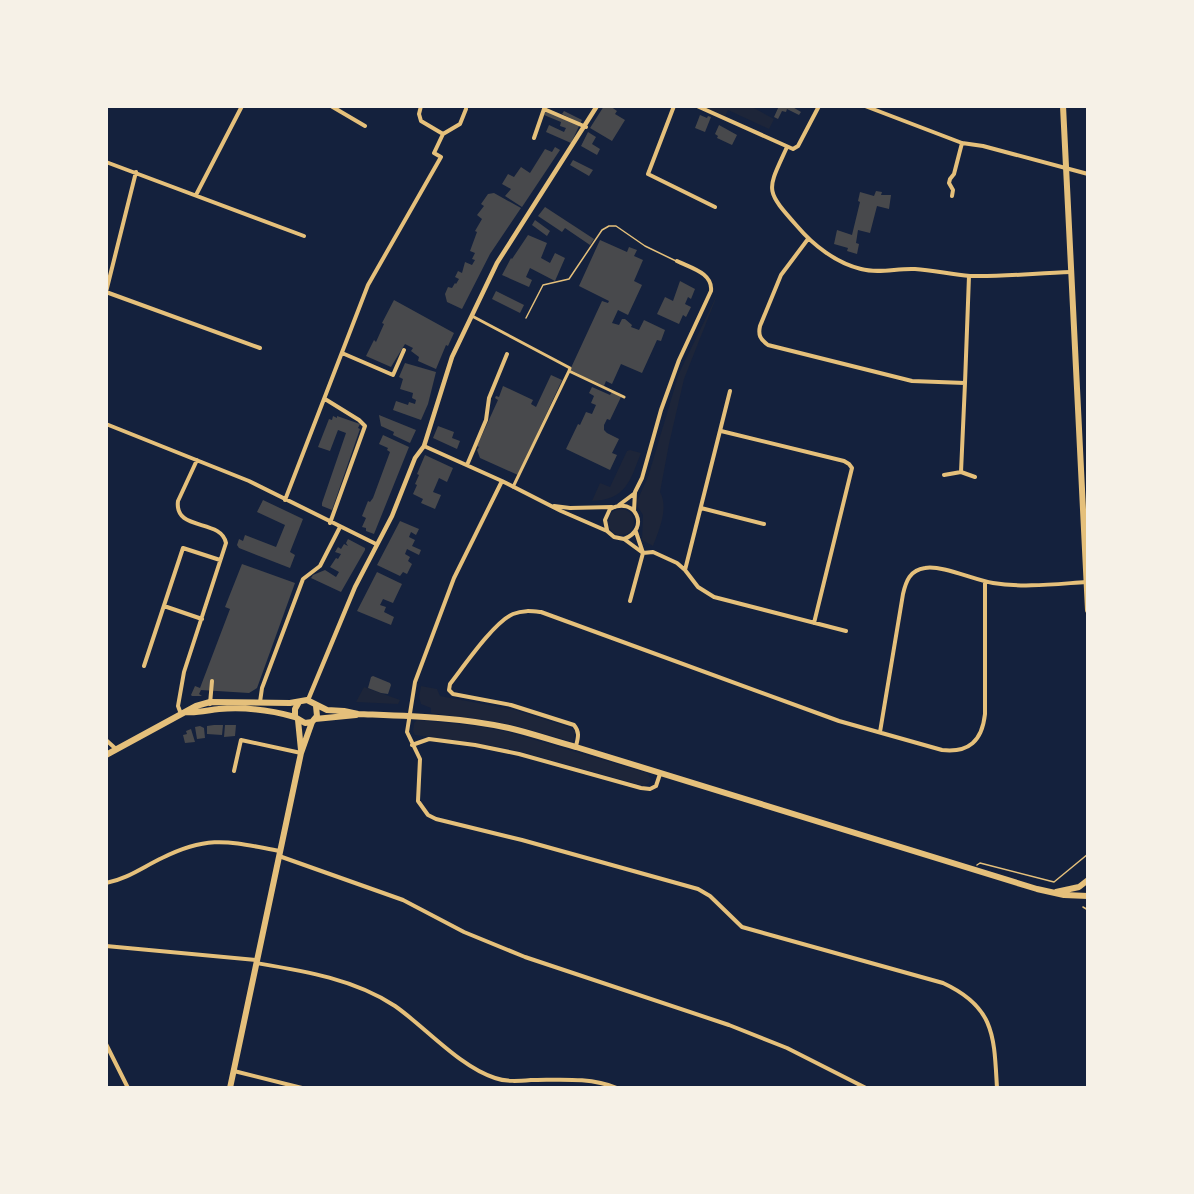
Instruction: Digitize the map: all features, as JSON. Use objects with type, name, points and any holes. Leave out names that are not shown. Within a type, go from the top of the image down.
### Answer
[{"type":"main road","points":[[1063,106],[1088,610]]},
{"type":"main road","points":[[106,755],[196,706],[210,702],[299,702],[308,700],[327,710],[480,723],[510,728],[576,747],[1050,893],[1088,896]]},
{"type":"main road","points":[[299,702],[295,709],[301,733],[301,753]]},
{"type":"main road","points":[[230,1088],[301,753],[318,713],[316,706]]},
{"type":"main road","points":[[184,713],[211,710],[260,710],[297,718],[305,723],[358,714]]},
{"type":"main road","points":[[1050,893],[1072,889],[1088,879]]},
{"type":"street","points":[[196,195],[242,106]]},
{"type":"street","points":[[332,106],[365,126]]},
{"type":"street","points":[[421,106],[419,114],[421,121],[443,134]]},
{"type":"street","points":[[308,700],[354,587],[392,516],[416,455],[424,446],[450,363],[501,256],[597,106]]},
{"type":"street","points":[[674,106],[648,174],[715,207]]},
{"type":"street","points":[[697,106],[793,149],[798,146],[819,106]]},
{"type":"street","points":[[865,106],[962,143],[983,146],[1088,174]]},
{"type":"street","points":[[285,500],[368,285],[441,157],[434,153],[443,134],[460,124],[466,109]]},
{"type":"street","points":[[534,138],[544,109],[585,127]]},
{"type":"street","points":[[952,196],[950,178],[954,174],[962,143]]},
{"type":"street","points":[[787,147],[773,179],[774,201],[808,239],[840,261],[860,269],[878,272],[914,269],[969,276],[1072,272]]},
{"type":"street","points":[[106,162],[304,236]]},
{"type":"street","points":[[136,172],[106,292],[260,348]]},
{"type":"street","points":[[808,239],[781,275],[760,326],[758,333],[761,340],[768,345],[912,381],[965,383]]},
{"type":"street","points":[[630,601],[643,553],[635,531],[638,520],[634,511],[635,492],[642,478],[661,410],[679,360],[711,291],[712,283],[708,276],[677,261]]},
{"type":"street","points":[[961,472],[969,276]]},
{"type":"street","points":[[472,316],[570,368],[513,487]]},
{"type":"street","points":[[342,353],[393,375],[404,350]]},
{"type":"street","points":[[467,465],[484,428],[489,398],[507,354]]},
{"type":"street","points":[[569,371],[624,397]]},
{"type":"street","points":[[686,570],[730,391]]},
{"type":"street","points":[[325,399],[365,426],[330,523]]},
{"type":"street","points":[[106,424],[249,481],[376,544]]},
{"type":"street","points":[[721,431],[844,461],[852,468],[814,623]]},
{"type":"street","points":[[424,446],[607,531],[614,537],[624,539],[643,553],[653,552],[676,563],[686,570],[698,587],[714,597],[846,631]]},
{"type":"street","points":[[184,713],[178,706],[184,672],[226,543],[220,532],[180,515],[177,508],[197,460]]},
{"type":"street","points":[[944,475],[961,472],[975,477]]},
{"type":"street","points":[[502,481],[454,578],[416,677],[407,732],[412,745],[419,754],[421,765],[418,801],[428,815],[698,889],[710,896],[742,927],[943,983],[961,991],[986,1017],[991,1030],[998,1088]]},
{"type":"street","points":[[607,531],[604,524],[605,517],[635,492]]},
{"type":"street","points":[[551,506],[570,508],[625,506],[634,511]]},
{"type":"street","points":[[701,508],[764,524]]},
{"type":"street","points":[[260,702],[262,688],[303,579],[320,566],[340,527]]},
{"type":"street","points":[[624,539],[635,531]]},
{"type":"street","points":[[144,666],[183,548],[220,560]]},
{"type":"street","points":[[880,732],[903,594],[909,575],[918,570],[933,568],[985,582],[1028,585],[1086,582]]},
{"type":"street","points":[[576,747],[578,730],[574,725],[512,705],[453,693],[449,690],[450,684],[499,624],[512,615],[528,610],[541,612],[816,713],[942,750],[955,751],[968,747],[978,738],[983,728],[985,714],[985,582]]},
{"type":"street","points":[[164,606],[202,619]]},
{"type":"street","points":[[211,710],[212,681]]},
{"type":"street","points":[[412,745],[429,739],[475,745],[519,754],[641,788],[650,789],[656,786],[660,774]]},
{"type":"street","points":[[106,740],[116,749]]},
{"type":"street","points":[[234,771],[241,740],[301,753]]},
{"type":"street","points":[[106,883],[120,880],[189,846],[206,842],[224,841],[280,853],[403,900],[464,932],[525,957],[768,1040],[839,1072],[866,1088]]},
{"type":"street","points":[[106,946],[257,961],[348,983],[377,995],[396,1007],[472,1065],[496,1079],[509,1081],[581,1079],[617,1088]]},
{"type":"street","points":[[106,1044],[128,1088]]},
{"type":"street","points":[[234,1071],[302,1088]]},
{"type":"lane","points":[[526,318],[543,285],[569,279],[602,230],[609,226],[616,226],[645,246],[677,261]]},
{"type":"path","points":[[972,869],[980,863],[1054,882],[1088,854]]},
{"type":"path","points":[[1083,908],[1088,910]]},
{"type":"shaded area","points":[[704,107],[752,107],[774,119],[769,129],[728,110],[725,116]]},
{"type":"shaded area","points":[[718,293],[684,379],[660,492],[664,505],[662,519],[653,546],[642,540],[643,515],[637,501],[648,477],[679,373]]},
{"type":"shaded area","points":[[627,451],[641,453],[625,487],[612,497],[592,501],[600,483],[610,487]]},
{"type":"shaded area","points":[[621,509],[630,513],[634,522],[630,531],[621,535],[612,531],[608,522],[612,513]]},
{"type":"shaded area","points":[[421,686],[437,689],[440,696],[515,710],[571,728],[575,731],[573,742],[513,725],[431,713],[431,708],[421,704],[419,697]]},
{"type":"shaded area","points":[[364,687],[400,700],[398,704],[356,702]]},
{"type":"shaded area","points":[[417,720],[477,726],[508,732],[647,773],[651,779],[644,786],[506,748],[415,735],[414,723]]},
{"type":"building","points":[[604,106],[610,106],[617,111],[615,114],[625,120],[612,141],[590,128]]},
{"type":"building","points":[[779,106],[791,106],[801,112],[799,115],[787,109],[786,112],[782,111],[778,119],[774,117]]},
{"type":"building","points":[[545,111],[574,120],[562,114],[564,111],[582,120],[571,143],[546,132],[549,125],[564,132],[566,128],[560,126],[561,122],[544,115]]},
{"type":"building","points":[[700,115],[711,117],[705,132],[695,128]]},
{"type":"building","points":[[719,125],[737,135],[732,145],[717,138],[715,134]]},
{"type":"building","points":[[588,132],[596,137],[592,144],[600,149],[597,155],[581,146]]},
{"type":"building","points":[[555,147],[560,150],[522,207],[505,196],[511,189],[502,184],[508,174],[514,177],[521,167],[530,173],[545,149],[552,152]]},
{"type":"building","points":[[573,160],[593,170],[589,176],[570,165]]},
{"type":"building","points":[[876,191],[882,192],[881,195],[891,195],[889,209],[877,206],[870,233],[858,230],[857,254],[847,251],[848,248],[834,244],[837,230],[852,235],[860,202],[858,201],[860,192],[874,196]]},
{"type":"building","points":[[494,193],[521,208],[490,254],[462,309],[447,302],[445,294],[448,287],[452,288],[456,284],[459,279],[455,277],[458,271],[462,273],[465,262],[472,265],[475,260],[472,259],[475,253],[470,251],[477,232],[475,231],[482,219],[477,215],[484,206],[481,204],[488,194]]},
{"type":"building","points":[[545,207],[594,239],[590,245],[565,228],[562,232],[538,216]]},
{"type":"building","points":[[535,220],[550,231],[547,236],[532,225]]},
{"type":"building","points":[[528,235],[547,243],[541,258],[550,263],[555,253],[565,258],[555,281],[530,268],[526,277],[532,280],[529,287],[502,275]]},
{"type":"building","points":[[600,240],[627,252],[629,247],[637,250],[634,256],[643,260],[634,281],[642,285],[628,315],[618,310],[612,323],[619,325],[622,319],[625,319],[632,325],[631,327],[639,330],[644,320],[665,330],[661,341],[657,340],[642,373],[621,364],[612,384],[606,381],[604,386],[570,370],[602,301],[608,303],[609,301],[579,286]]},
{"type":"building","points":[[680,281],[695,289],[691,299],[688,297],[685,304],[691,307],[686,317],[683,315],[679,324],[657,314],[665,297],[673,301]]},
{"type":"building","points":[[496,291],[524,305],[520,313],[492,299]]},
{"type":"building","points":[[394,300],[454,333],[436,369],[418,361],[419,357],[411,351],[413,348],[405,344],[391,367],[366,356],[374,340],[376,342],[384,324],[382,323]]},
{"type":"building","points":[[405,363],[436,372],[428,404],[421,420],[393,410],[396,401],[408,405],[409,402],[415,404],[416,400],[412,398],[413,393],[400,389],[403,379],[399,377]]},
{"type":"building","points":[[551,375],[562,380],[518,475],[480,458],[477,446],[498,400],[495,398],[499,397],[503,386],[533,400],[531,404],[536,407]]},
{"type":"building","points":[[592,387],[621,397],[610,420],[607,419],[604,425],[607,433],[619,439],[612,453],[617,455],[610,470],[566,449],[586,412],[592,414],[596,405],[591,403],[594,396],[589,393]]},
{"type":"building","points":[[379,415],[416,430],[410,443],[381,426]]},
{"type":"building","points":[[333,416],[360,424],[358,428],[360,429],[332,510],[322,506],[322,503],[346,433],[338,430],[330,451],[318,447],[329,419],[332,420]]},
{"type":"building","points":[[438,426],[454,432],[452,438],[460,441],[457,449],[433,438]]},
{"type":"building","points":[[383,435],[409,447],[374,534],[362,527],[366,518],[362,516],[368,501],[370,502],[373,498],[390,452],[388,448],[379,444]]},
{"type":"building","points":[[425,455],[453,468],[447,482],[439,478],[433,492],[441,495],[435,509],[421,503],[423,499],[413,494],[419,475],[417,474]]},
{"type":"building","points":[[263,500],[303,519],[290,552],[295,555],[290,568],[239,548],[237,545],[239,539],[243,541],[245,535],[276,547],[285,525],[257,512]]},
{"type":"building","points":[[400,521],[419,529],[416,535],[411,532],[409,537],[415,540],[412,546],[421,550],[419,555],[407,549],[405,554],[410,557],[408,561],[412,564],[407,574],[403,572],[400,576],[377,565]]},
{"type":"building","points":[[348,539],[365,550],[341,592],[311,578],[325,570],[336,577],[339,572],[330,567],[341,554],[335,552],[338,547],[341,549],[344,544],[348,546],[346,543]]},
{"type":"building","points":[[242,564],[295,583],[257,688],[249,693],[201,690],[199,694],[202,696],[192,696],[195,686],[200,688],[230,609],[225,607]]},
{"type":"building","points":[[377,572],[402,584],[393,603],[383,599],[380,605],[386,607],[384,612],[394,617],[391,625],[357,611]]},
{"type":"building","points":[[373,676],[390,683],[388,694],[368,688]]},
{"type":"building","points":[[223,725],[222,735],[207,734],[207,726]]},
{"type":"building","points":[[225,725],[236,725],[235,736],[224,737]]},
{"type":"building","points":[[195,727],[204,728],[205,738],[197,739]]},
{"type":"building","points":[[191,729],[195,742],[185,743],[183,735]]}]
